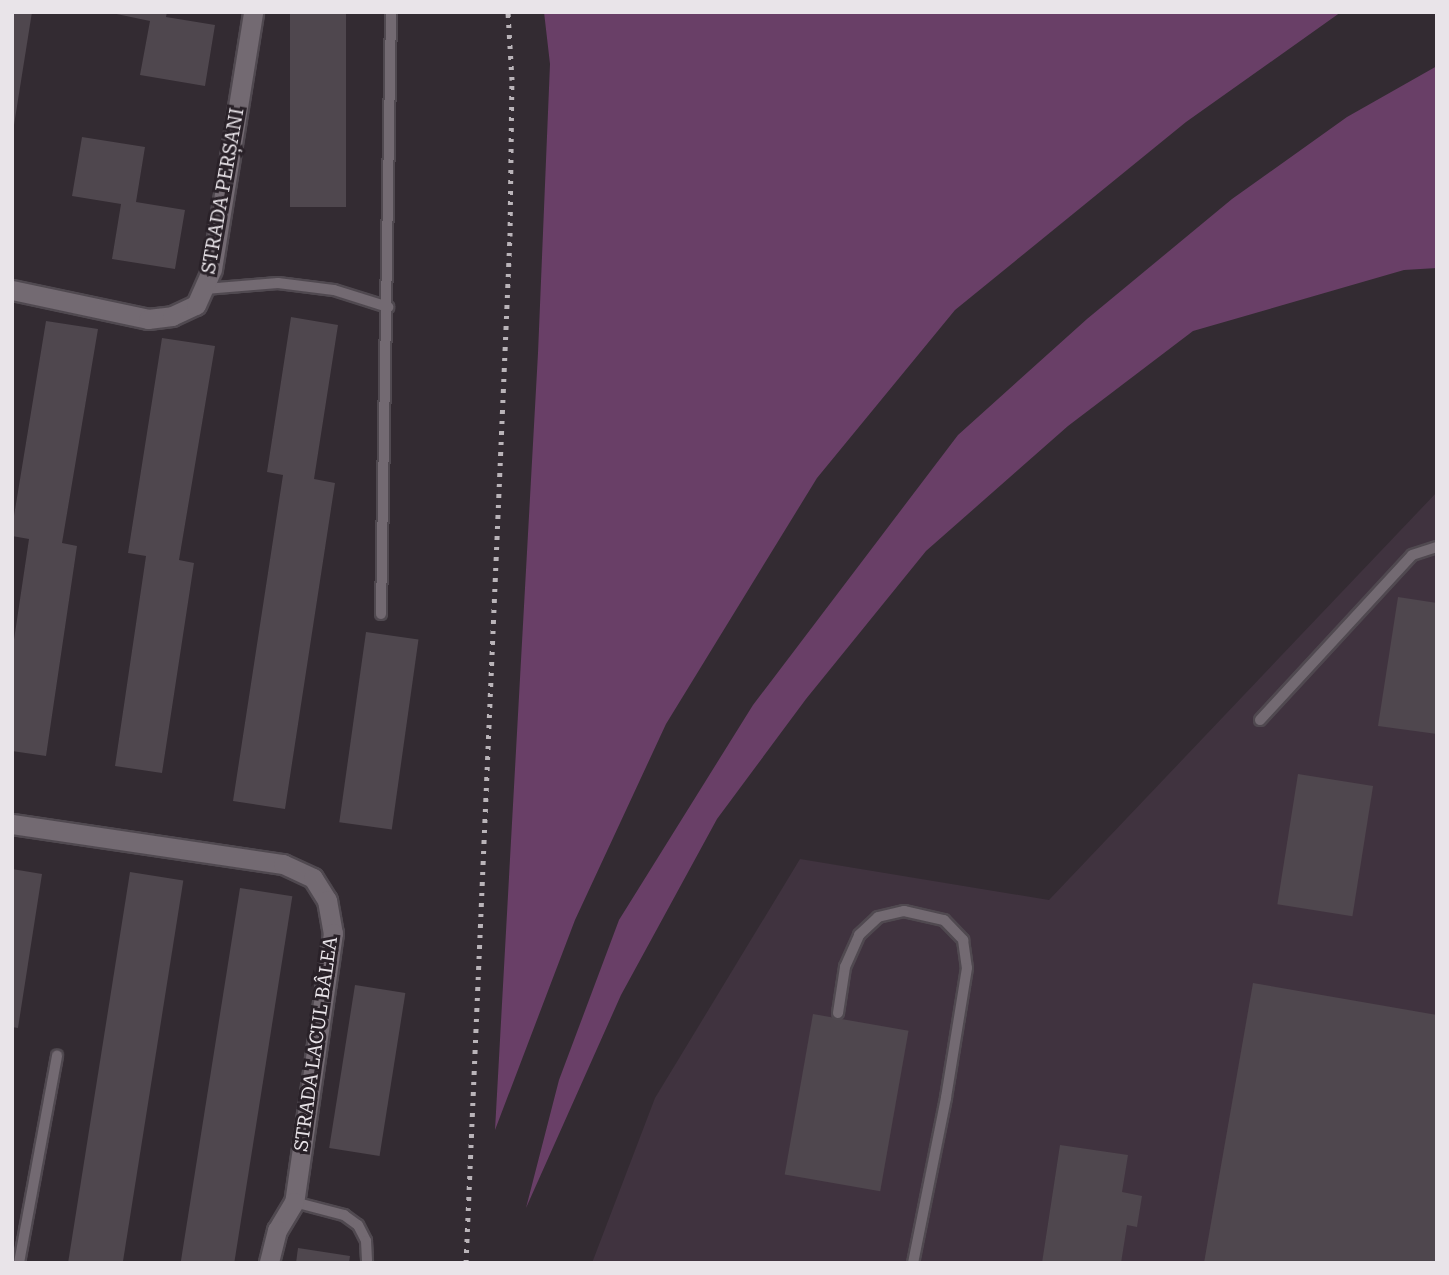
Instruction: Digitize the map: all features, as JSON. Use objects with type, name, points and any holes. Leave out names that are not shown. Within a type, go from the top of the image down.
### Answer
[{"type":"street","name":"STRADA PERȘANI","points":[[12,290],[148,319],[172,316],[196,305],[212,269],[253,12]]},
{"type":"street","name":"STRADA LACUL BÂLEA","points":[[12,824],[283,864],[313,878],[327,900],[333,933],[294,1202],[277,1230],[269,1263]]},
{"type":"lane","points":[[381,614],[391,12]]},
{"type":"lane","points":[[205,289],[278,283],[334,290],[388,307]]},
{"type":"lane","points":[[1260,720],[1412,555],[1437,547]]},
{"type":"lane","points":[[838,1013],[845,967],[859,935],[878,917],[904,911],[944,920],[963,940],[967,968],[946,1098],[914,1263]]},
{"type":"lane","points":[[19,1263],[57,1055]]},
{"type":"lane","points":[[294,1202],[344,1215],[358,1225],[366,1241],[367,1263]]},
{"type":"shaded area","points":[[544,12],[1341,12],[1186,122],[955,310],[817,478],[666,724],[575,920],[495,1130],[538,353],[550,64]]},
{"type":"shaded area","points":[[1437,66],[1437,268],[1404,270],[1193,331],[1068,426],[926,551],[806,699],[717,819],[621,995],[526,1208],[559,1080],[619,920],[753,705],[958,435],[1087,319],[1232,199],[1347,117]]},
{"type":"shaded area","points":[[1437,492],[1437,1263],[592,1263],[655,1098],[800,859],[1049,900]]},
{"type":"building","points":[[12,12],[32,12],[14,125],[12,125]]},
{"type":"building","points":[[107,12],[167,12],[166,17],[215,25],[205,86],[140,75],[150,21]]},
{"type":"building","points":[[290,12],[346,12],[346,207],[290,207]]},
{"type":"building","points":[[82,137],[145,147],[136,202],[185,210],[175,269],[112,259],[121,204],[72,196]]},
{"type":"building","points":[[291,317],[338,325],[314,479],[335,483],[285,809],[233,801],[283,475],[267,472]]},
{"type":"building","points":[[46,321],[98,329],[62,543],[77,546],[46,756],[12,751],[12,653],[29,539],[12,536],[12,528]]},
{"type":"building","points":[[162,338],[215,346],[179,560],[194,563],[162,773],[115,766],[146,556],[128,553]]},
{"type":"building","points":[[1398,597],[1437,603],[1437,734],[1378,726]]},
{"type":"building","points":[[366,632],[418,639],[392,830],[339,822]]},
{"type":"building","points":[[1298,774],[1373,786],[1352,916],[1277,904]]},
{"type":"building","points":[[12,869],[42,874],[18,1028],[12,1027]]},
{"type":"building","points":[[130,872],[183,880],[123,1263],[68,1263]]},
{"type":"building","points":[[240,888],[292,896],[234,1263],[181,1262]]},
{"type":"building","points":[[1253,983],[1437,1015],[1437,1263],[1204,1263]]},
{"type":"building","points":[[355,985],[405,993],[380,1156],[329,1148]]},
{"type":"building","points":[[813,1014],[909,1031],[880,1191],[785,1175]]},
{"type":"building","points":[[1060,1145],[1128,1155],[1122,1192],[1142,1196],[1137,1227],[1127,1225],[1121,1263],[1042,1263]]},
{"type":"building","points":[[298,1248],[350,1256],[349,1263],[296,1263]]},
{"type":"railway","points":[[466,1263],[510,236],[512,80],[508,12]]}]
